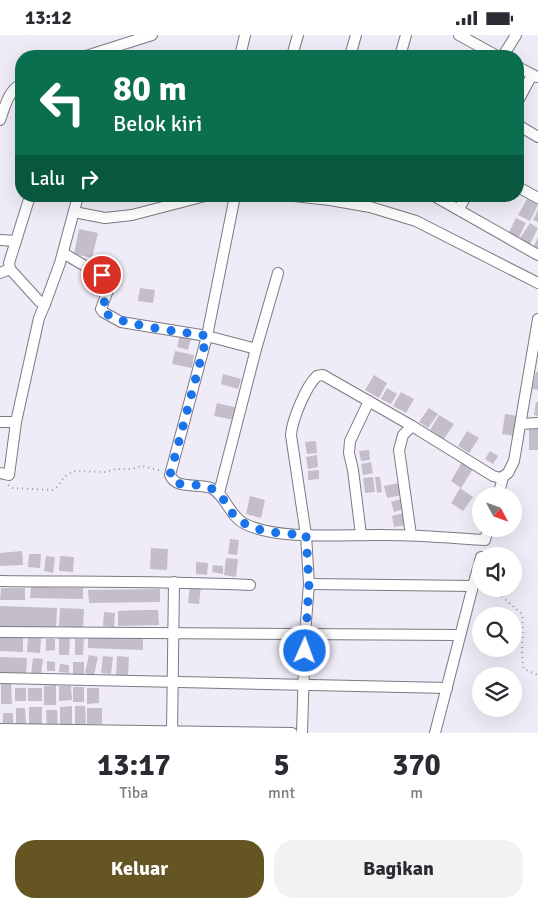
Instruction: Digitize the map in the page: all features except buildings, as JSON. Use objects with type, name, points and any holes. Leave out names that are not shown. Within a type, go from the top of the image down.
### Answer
[{"type":"street","points":[[98,50],[118,40],[152,35]]},
{"type":"street","points":[[241,50],[244,35]]},
{"type":"street","points":[[294,50],[298,35]]},
{"type":"street","points":[[352,50],[356,35]]},
{"type":"street","points":[[402,50],[406,35]]},
{"type":"street","points":[[459,35],[486,50]]},
{"type":"street","points":[[507,50],[516,35]]},
{"type":"street","points":[[524,92],[535,76]]},
{"type":"street","points":[[0,120],[6,102],[15,87]]},
{"type":"street","points":[[524,129],[538,137]]},
{"type":"street","points":[[524,190],[538,198]]},
{"type":"street","points":[[28,202],[10,263],[10,269],[17,279],[39,301],[45,304]]},
{"type":"street","points":[[0,473],[9,475],[16,422],[39,318],[63,253],[76,202]]},
{"type":"street","points":[[74,212],[105,218],[132,215],[182,202]]},
{"type":"street","points":[[234,202],[207,336],[170,475],[176,483],[206,487],[219,493],[233,514],[245,524],[273,532],[306,535],[411,535],[485,540]]},
{"type":"street","points":[[341,202],[370,207],[416,221],[538,283]]},
{"type":"street","points":[[446,202],[538,255]]},
{"type":"street","points":[[459,209],[463,202]]},
{"type":"street","points":[[0,240],[16,241]]},
{"type":"street","points":[[63,253],[111,282],[102,309],[106,314],[121,322],[207,336],[256,349]]},
{"type":"street","points":[[0,273],[10,269]]},
{"type":"street","points":[[219,493],[256,349],[278,273]]},
{"type":"street","points":[[302,733],[305,634],[309,584],[306,535],[291,435],[294,421],[307,391],[315,377],[323,375],[412,426],[493,476],[503,477],[508,473],[514,461],[538,319]]},
{"type":"street","points":[[361,535],[349,453],[350,441],[369,401]]},
{"type":"street","points":[[0,422],[16,422]]},
{"type":"street","points":[[521,424],[538,423]]},
{"type":"street","points":[[411,535],[399,450],[404,435],[412,426]]},
{"type":"street","points":[[500,487],[503,477]]},
{"type":"street","points":[[483,547],[486,537]]},
{"type":"street","points":[[0,581],[174,582],[250,585]]},
{"type":"street","points":[[172,732],[174,582]]},
{"type":"street","points":[[309,584],[472,587]]},
{"type":"street","points":[[435,733],[460,635],[473,597]]},
{"type":"street","points":[[0,632],[460,635]]},
{"type":"street","points":[[0,678],[447,688]]},
{"type":"street","points":[[0,729],[292,733]]},
{"type":"path","points":[[13,489],[53,490],[64,477],[74,471],[106,472],[142,466],[170,475]]},
{"type":"path","points":[[502,597],[522,614],[524,629],[522,661],[524,669],[538,675]]},
{"type":"route","points":[[102,275],[111,282],[102,309],[106,314],[121,322],[207,336],[170,475],[176,483],[215,490],[233,514],[245,524],[273,532],[306,535],[309,584],[305,651]]}]
